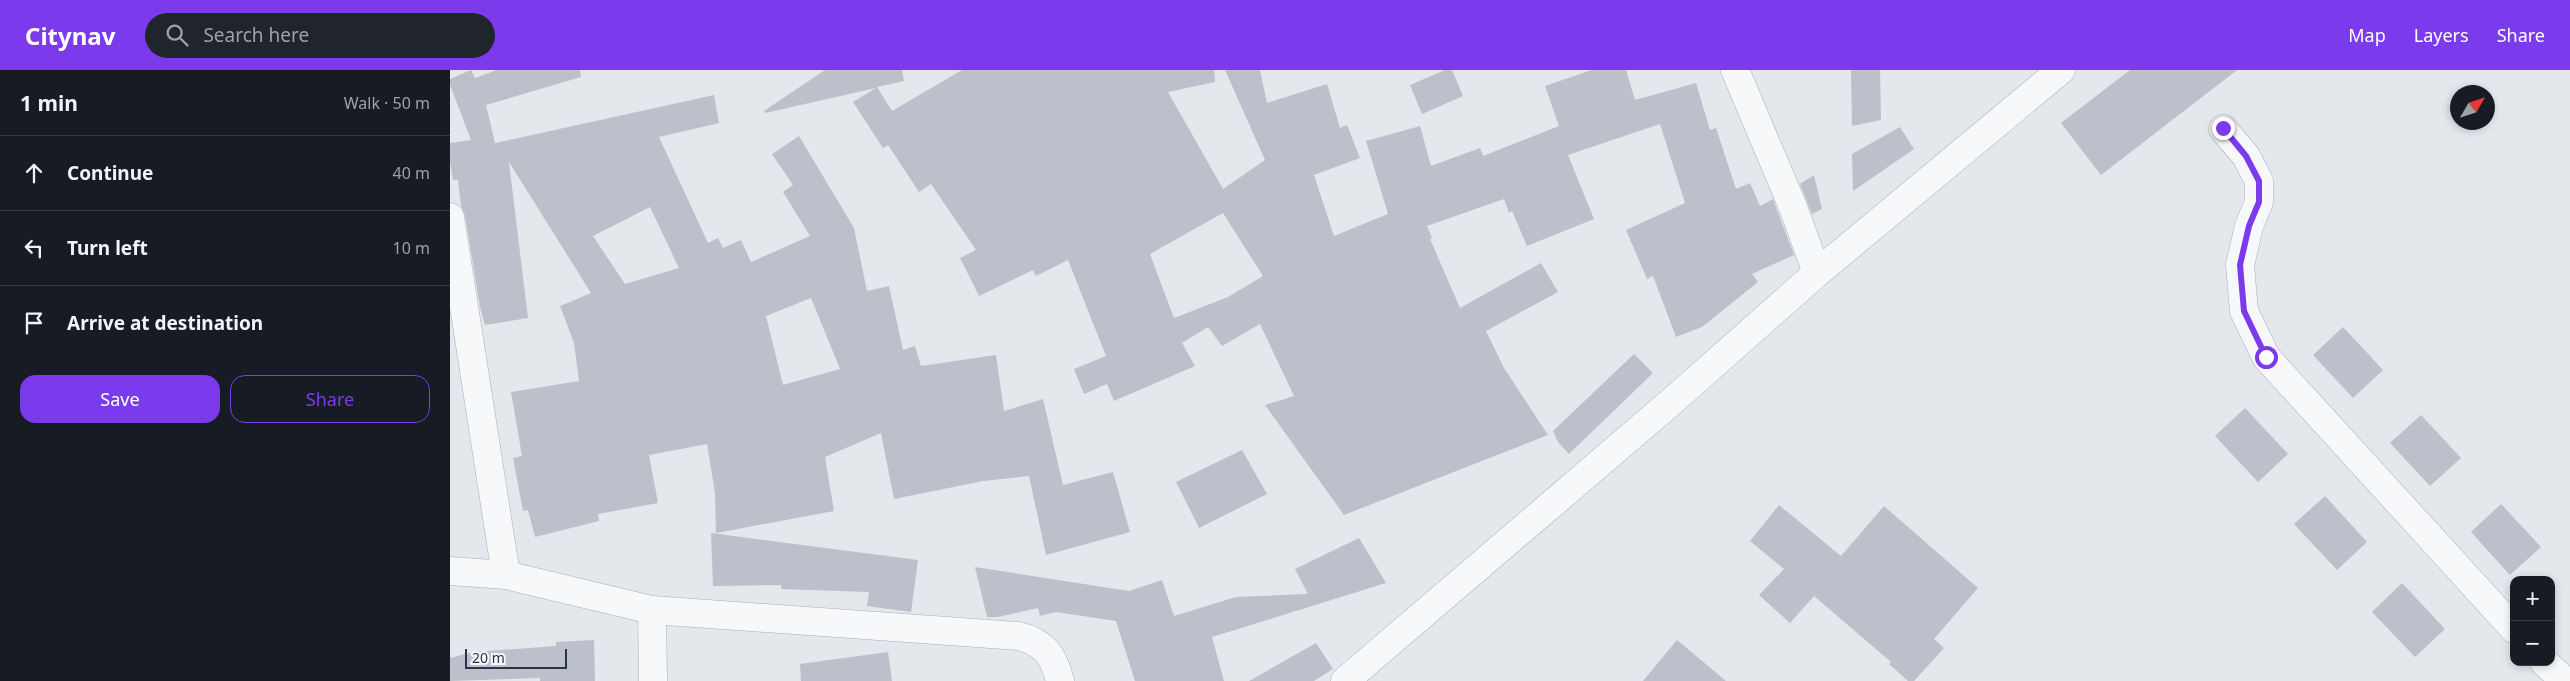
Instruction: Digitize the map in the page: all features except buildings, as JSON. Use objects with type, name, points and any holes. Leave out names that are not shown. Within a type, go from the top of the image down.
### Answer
[{"type":"street","points":[[1735,70],[1793,207],[1817,273]]},
{"type":"street","points":[[1345,681],[1670,403],[1817,273],[2061,70]]},
{"type":"street","points":[[2223,128],[2246,156],[2259,181],[2259,202],[2249,226],[2240,265],[2244,311],[2266,357],[2510,625]]},
{"type":"street","points":[[450,217],[506,575]]},
{"type":"street","points":[[450,571],[506,575],[652,610],[1019,636],[1033,639],[1046,649],[1056,664],[1060,681]]},
{"type":"street","points":[[652,610],[653,681]]},
{"type":"street","points":[[2548,666],[2565,681]]},
{"type":"route","points":[[2223,128],[2246,156],[2259,181],[2259,202],[2249,226],[2240,265],[2244,311],[2266,357]]}]
